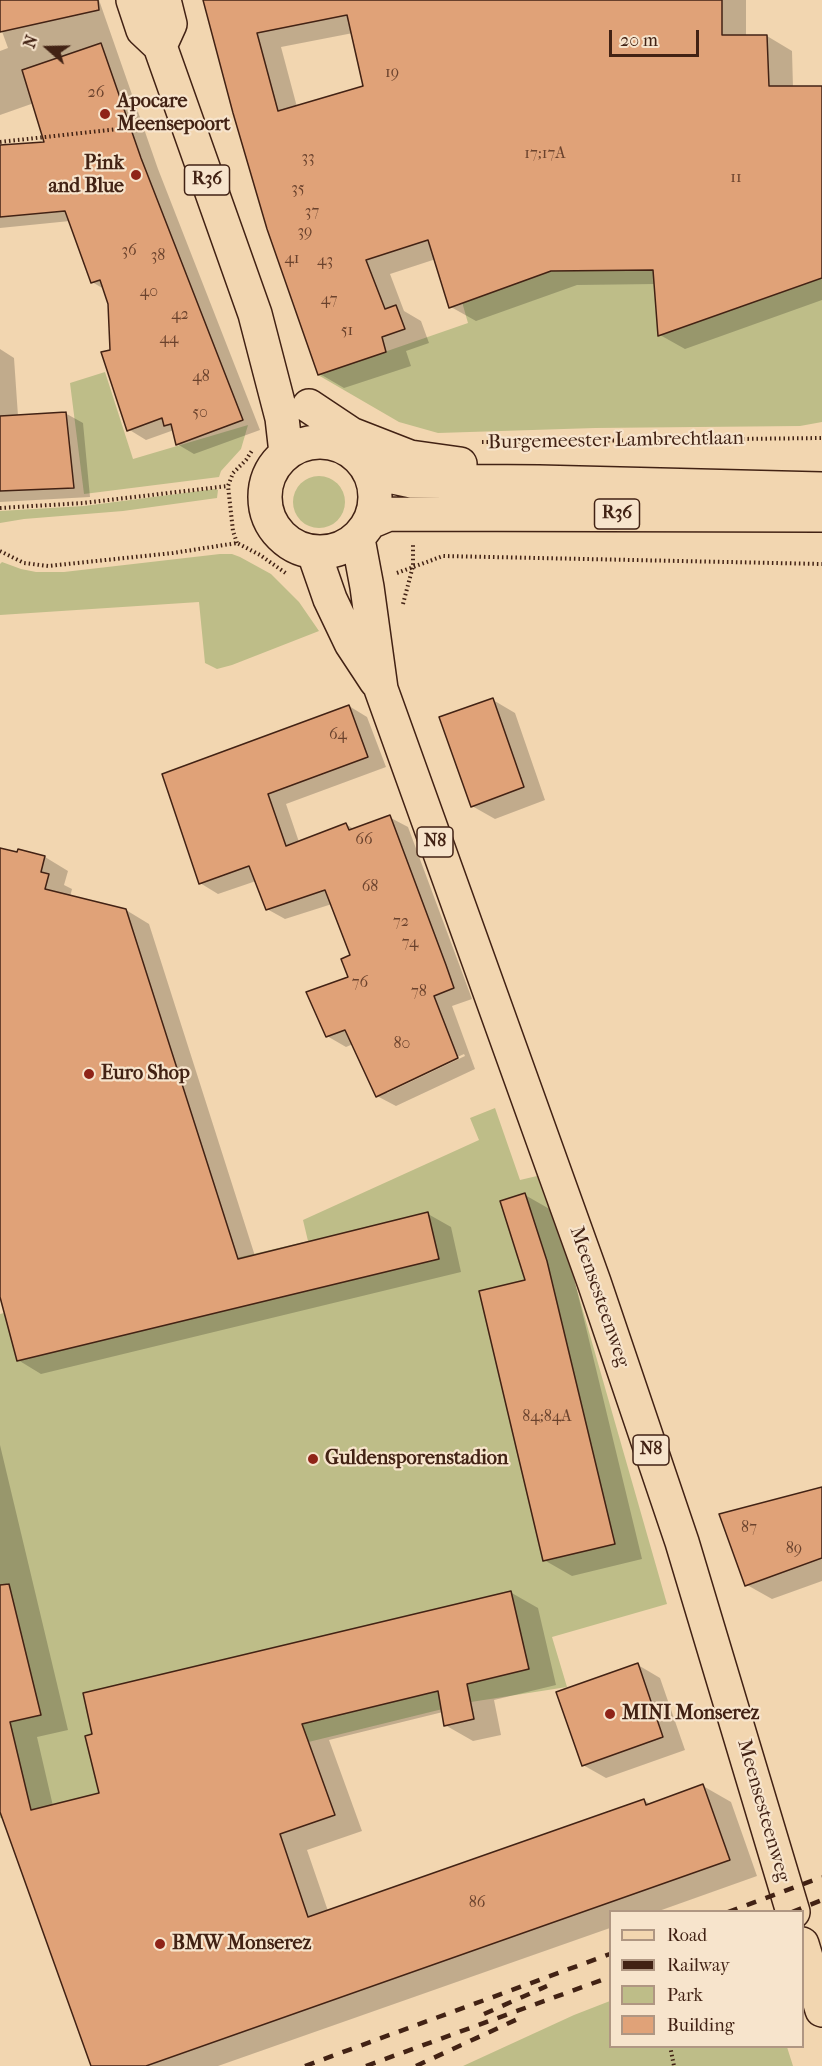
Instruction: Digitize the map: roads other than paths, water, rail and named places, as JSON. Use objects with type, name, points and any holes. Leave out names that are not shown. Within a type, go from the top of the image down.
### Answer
[{"type":"main road","name":"R36","points":[[133,0],[143,30],[160,46],[255,314],[282,418],[271,448]]},
{"type":"main road","points":[[160,46],[170,24],[164,0]]},
{"type":"main road","name":"R36","points":[[255,314],[309,406],[336,444],[357,456],[370,472]]},
{"type":"main road","name":"R36","points":[[309,406],[351,434],[410,457],[478,467],[507,468],[539,482]]},
{"type":"main road","points":[[314,553],[294,547],[275,531],[266,513],[264,499],[270,472],[271,448],[314,442],[336,444]]},
{"type":"main road","points":[[364,530],[376,498],[370,472]]},
{"type":"main road","name":"Burgemeester Lambrechtlaan","points":[[370,472],[412,481],[822,489]]},
{"type":"main road","name":"R36","points":[[314,553],[331,552],[347,546],[364,530],[389,514],[822,515]]},
{"type":"main road","name":"Meensesteenweg","points":[[364,530],[367,586],[381,689]]},
{"type":"main road","name":"Meensesteenweg","points":[[314,553],[330,599],[347,634],[381,689],[594,1282],[682,1542],[793,1910]]},
{"type":"main road","points":[[804,1951],[822,2010]]},
{"type":"railway","points":[[733,1910],[822,1877]]},
{"type":"railway","points":[[797,1910],[822,1900]]},
{"type":"railway","points":[[305,2066],[609,1954]]},
{"type":"railway","points":[[366,2066],[609,1977]]},
{"type":"railway","points":[[484,2014],[547,1986]]},
{"type":"railway","points":[[416,2066],[522,2017]]},
{"type":"place","name":"Apocare Meensepoort","points":[[105,114]]},
{"type":"place","name":"Pink and Blue","points":[[136,175]]},
{"type":"place","name":"Euro Shop","points":[[89,1074]]},
{"type":"place","name":"Guldensporenstadion","points":[[313,1459]]},
{"type":"place","name":"MINI Monserez","points":[[610,1714]]},
{"type":"place","name":"BMW Monserez","points":[[160,1944]]}]
